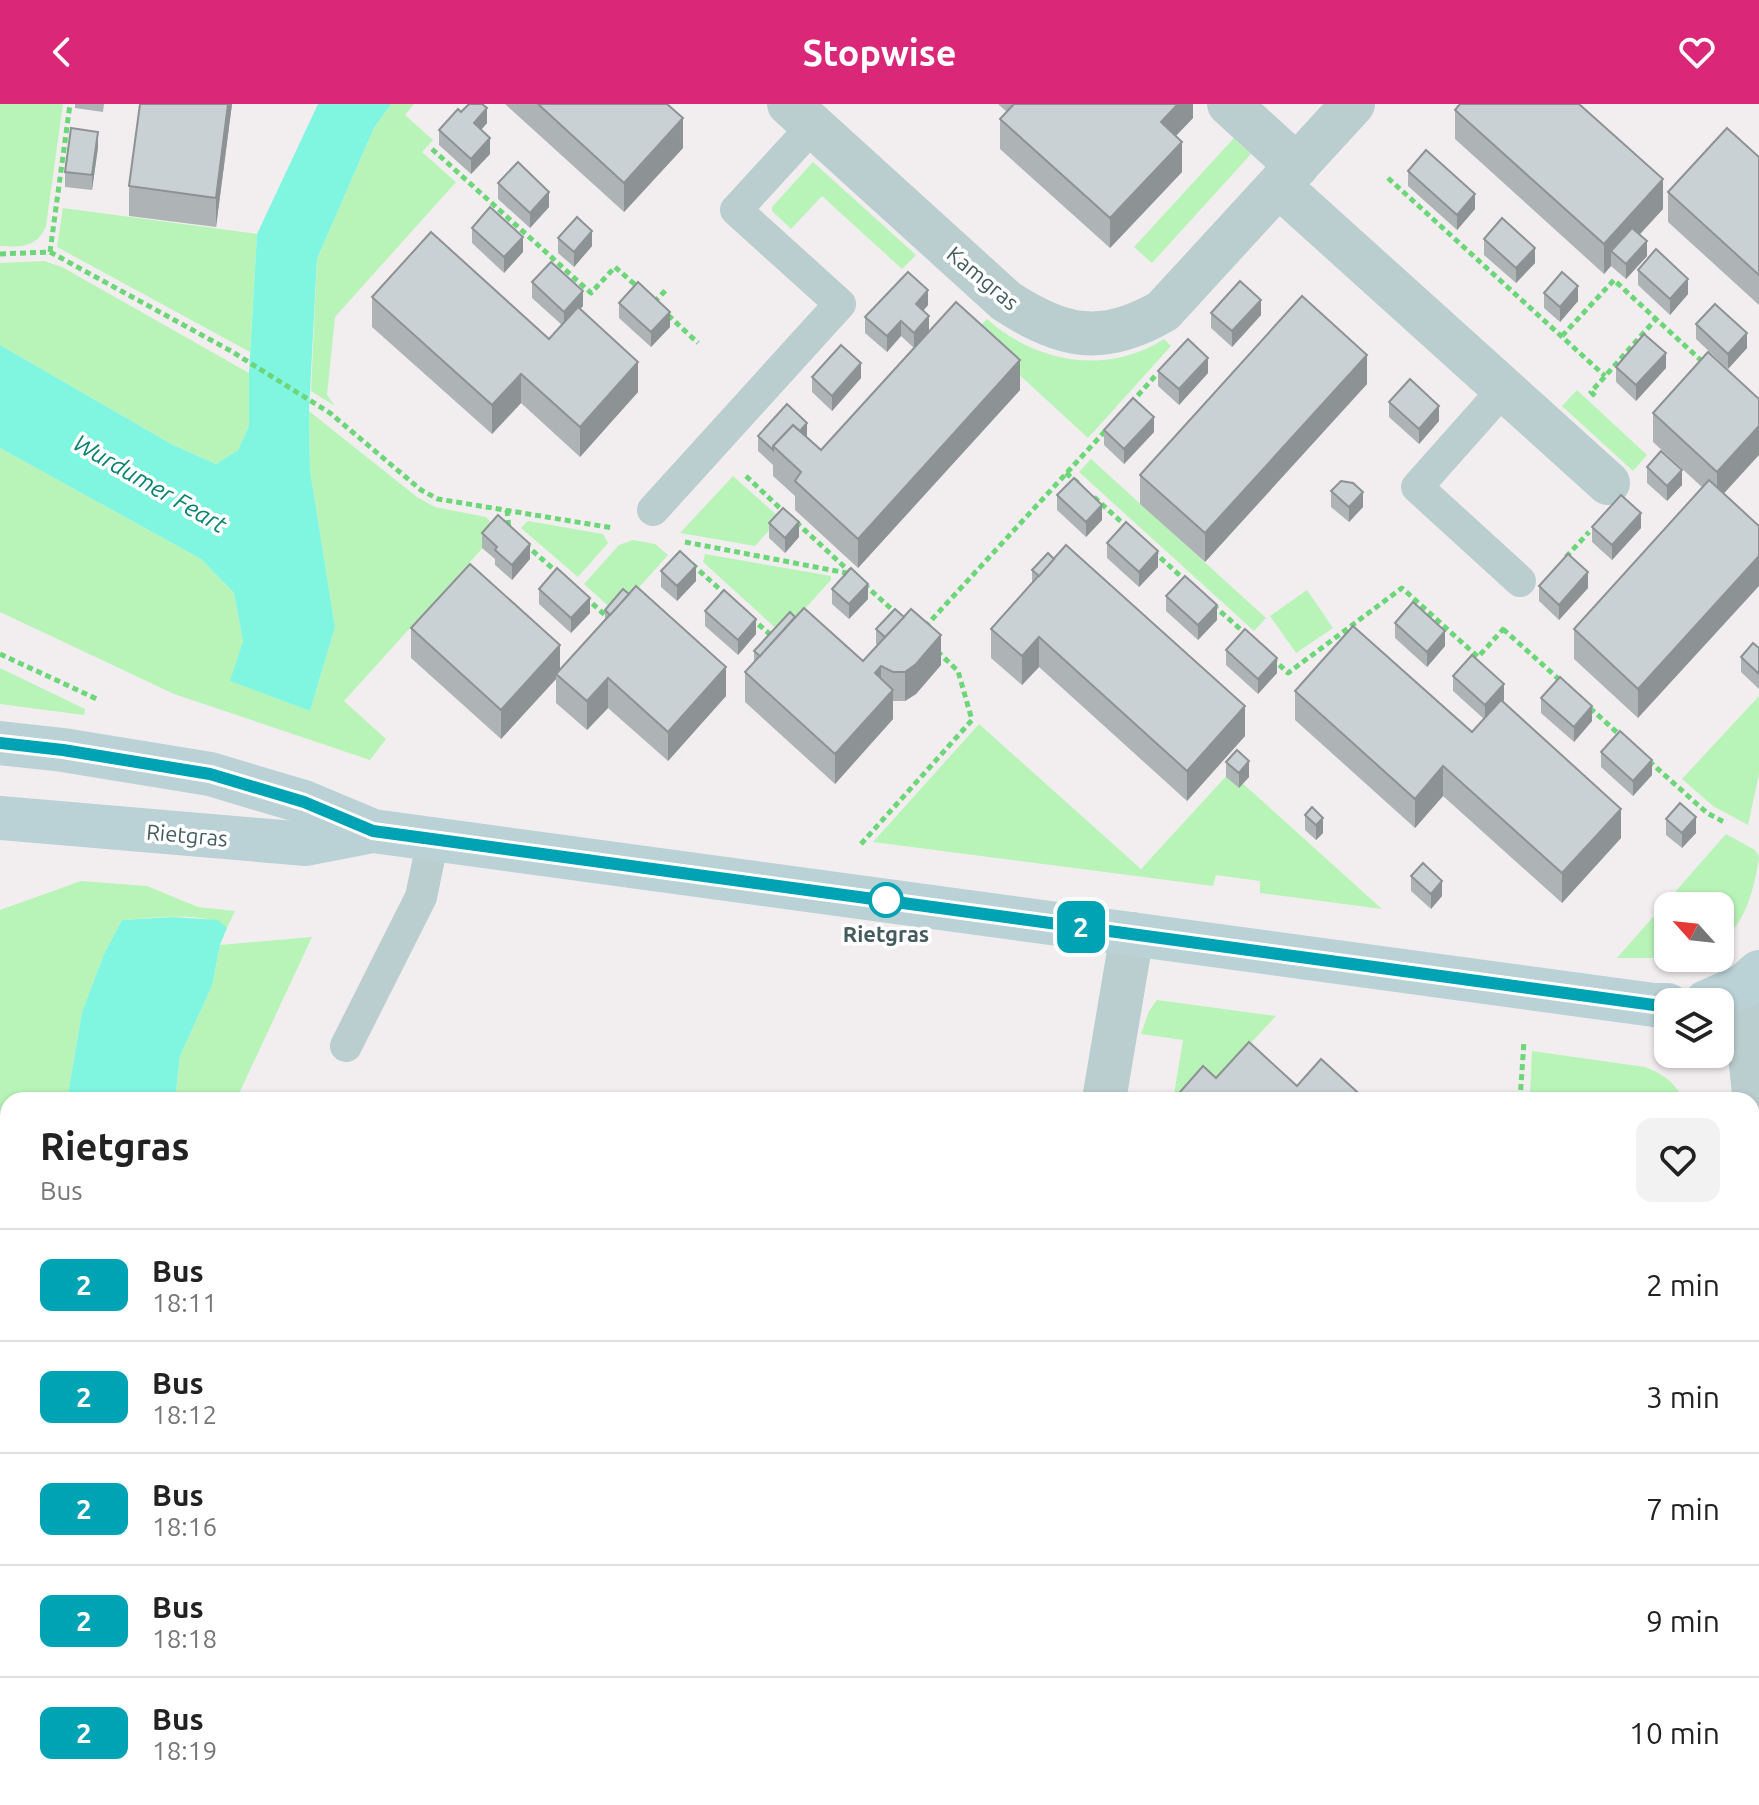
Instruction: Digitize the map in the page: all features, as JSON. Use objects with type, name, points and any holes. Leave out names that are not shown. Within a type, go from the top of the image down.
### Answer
[{"type":"street","points":[[1229,104],[1288,176],[1504,389],[1608,483]]},
{"type":"street","name":"Kamgras","points":[[801,115],[1006,301],[1033,319],[1066,332],[1102,333],[1137,326],[1163,311],[1353,104]]},
{"type":"street","name":"Rietgras","points":[[0,743],[210,774],[304,802],[373,831],[1654,1005]]},
{"type":"street","name":"Rietgras","points":[[0,818],[306,844],[373,831]]},
{"type":"street","points":[[1105,1092],[1132,934]]},
{"type":"street","points":[[1736,987],[1754,1092]]},
{"type":"lane","name":"Kamgras","points":[[653,510],[840,304],[736,210],[801,115]]},
{"type":"lane","points":[[1504,389],[1417,487],[1520,581]]},
{"type":"lane","points":[[346,1046],[421,897],[433,839]]},
{"type":"path","points":[[50,252],[70,104]]},
{"type":"path","points":[[432,149],[591,293],[615,267],[698,343]]},
{"type":"path","points":[[1388,178],[1605,376]]},
{"type":"path","points":[[0,254],[50,252],[231,351],[330,413],[421,490],[438,499],[619,529]]},
{"type":"path","points":[[1562,336],[1614,280],[1656,319]]},
{"type":"path","points":[[654,302],[668,288]]},
{"type":"path","points":[[1121,414],[1160,370]]},
{"type":"path","points":[[919,634],[1111,425]]},
{"type":"path","points":[[744,475],[908,624]]},
{"type":"path","points":[[507,510],[508,529],[562,577]]},
{"type":"path","points":[[675,540],[852,574]]},
{"type":"path","points":[[684,541],[682,555],[727,596]]},
{"type":"path","points":[[584,596],[605,615]]},
{"type":"path","points":[[749,616],[772,636]]},
{"type":"path","points":[[1503,629],[1571,691]]},
{"type":"path","points":[[857,848],[972,720],[958,671],[929,643]]},
{"type":"path","points":[[1582,701],[1628,742]]},
{"type":"path","points":[[1639,752],[1707,813],[1724,822]]},
{"type":"path","points":[[1521,1092],[1524,1041]]},
{"type":"shaded area","points":[[0,104],[63,104],[46,226],[38,239],[21,246],[0,246]]},
{"type":"shaded area","points":[[391,104],[414,104],[405,115],[433,140],[422,152],[456,182],[335,317],[327,395],[335,406],[311,391],[317,259],[374,128]]},
{"type":"shaded area","points":[[1234,138],[1251,154],[1152,263],[1134,247]]},
{"type":"shaded area","points":[[813,162],[916,255],[902,269],[822,196],[791,229],[772,211],[772,207]]},
{"type":"shaded area","points":[[63,208],[257,234],[250,352],[57,247]]},
{"type":"shaded area","points":[[44,261],[62,267],[249,373],[249,426],[238,450],[216,464],[173,445],[0,345],[0,263]]},
{"type":"shaded area","points":[[987,319],[1027,346],[1072,359],[1096,361],[1119,358],[1142,351],[1164,339],[1171,346],[1088,438],[974,333]]},
{"type":"shaded area","points":[[1577,390],[1647,455],[1633,471],[1562,406]]},
{"type":"shaded area","points":[[309,411],[417,497],[435,507],[486,517],[498,531],[344,701],[386,739],[370,760],[174,694],[0,612],[0,448],[201,559],[234,593],[243,641],[231,681],[310,711],[335,627],[310,470]]},
{"type":"shaded area","points":[[1091,459],[1266,618],[1254,631],[1079,472]]},
{"type":"shaded area","points":[[733,476],[780,518],[755,546],[680,533]]},
{"type":"shaded area","points":[[528,521],[603,534],[608,543],[578,577],[521,528]]},
{"type":"shaded area","points":[[633,540],[655,544],[668,555],[616,613],[584,584],[619,545]]},
{"type":"shaded area","points":[[705,554],[831,576],[831,580],[782,634],[703,562]]},
{"type":"shaded area","points":[[1307,590],[1333,628],[1296,653],[1270,616]]},
{"type":"shaded area","points":[[0,668],[85,709],[84,715],[0,704]]},
{"type":"shaded area","points":[[1759,696],[1759,774],[1748,825],[1713,806],[1682,779]]},
{"type":"shaded area","points":[[979,724],[1141,869],[1230,772],[1382,909],[1260,893],[1260,881],[1216,875],[1213,886],[873,842]]},
{"type":"shaded area","points":[[1726,834],[1755,850],[1759,857],[1748,904],[1734,928],[1734,892],[1675,892]]},
{"type":"shaded area","points":[[81,881],[147,886],[198,907],[235,911],[227,928],[218,922],[192,917],[122,920],[104,954],[82,1012],[68,1092],[0,1092],[0,910]]},
{"type":"shaded area","points":[[1654,916],[1654,958],[1617,958]]},
{"type":"shaded area","points":[[312,937],[240,1092],[176,1092],[180,1056],[212,986],[220,945]]},
{"type":"shaded area","points":[[1157,1000],[1276,1016],[1205,1092],[1174,1092],[1183,1040],[1141,1034],[1149,1011]]},
{"type":"shaded area","points":[[1532,1051],[1645,1067],[1668,1079],[1678,1092],[1530,1092]]},
{"type":"water","name":"Wurdumer Feart","points":[[318,104],[391,104],[374,128],[317,259],[309,411],[310,470],[335,627],[310,711],[230,681],[243,641],[234,593],[201,559],[0,448],[0,345],[173,445],[216,464],[238,450],[249,426],[257,234]]},
{"type":"water","points":[[173,917],[218,920],[227,928],[220,945],[212,986],[180,1056],[176,1092],[68,1092],[82,1012],[104,954],[122,920]]},
{"type":"building","points":[[140,104],[228,104],[216,198],[129,186]]},
{"type":"building","points":[[469,104],[482,104],[487,108],[474,123],[490,138],[471,159],[439,130],[458,109],[461,112]]},
{"type":"building","points":[[538,104],[667,104],[683,118],[624,183]]},
{"type":"building","points":[[1014,104],[1178,104],[1161,122],[1182,142],[1110,218],[1000,119]]},
{"type":"building","points":[[1460,104],[1579,104],[1663,179],[1604,244],[1455,110]]},
{"type":"building","points":[[71,128],[98,132],[92,175],[65,172]]},
{"type":"building","points":[[1727,128],[1759,157],[1759,275],[1668,192]]},
{"type":"building","points":[[1426,150],[1475,194],[1457,215],[1408,171]]},
{"type":"building","points":[[518,162],[549,192],[530,213],[498,183]]},
{"type":"building","points":[[490,207],[523,237],[504,257],[472,228]]},
{"type":"building","points":[[577,217],[592,231],[574,252],[558,238]]},
{"type":"building","points":[[1502,218],[1535,248],[1516,268],[1484,239]]},
{"type":"building","points":[[1632,228],[1647,241],[1626,264],[1611,251]]},
{"type":"building","points":[[431,232],[549,339],[578,307],[638,362],[580,427],[521,374],[492,405],[372,297]]},
{"type":"building","points":[[1656,249],[1688,279],[1670,299],[1638,270]]},
{"type":"building","points":[[551,262],[583,291],[564,312],[532,282]]},
{"type":"building","points":[[908,272],[928,290],[916,304],[929,316],[914,333],[901,321],[887,336],[865,317]]},
{"type":"building","points":[[1562,272],[1578,286],[1560,307],[1544,293]]},
{"type":"building","points":[[1240,281],[1261,300],[1232,331],[1211,313]]},
{"type":"building","points":[[638,282],[670,312],[651,332],[619,303]]},
{"type":"building","points":[[1302,296],[1367,355],[1205,533],[1140,475]]},
{"type":"building","points":[[956,302],[1020,360],[858,539],[795,481],[801,472],[773,446],[793,425],[821,450]]},
{"type":"building","points":[[1715,304],[1747,333],[1728,354],[1696,324]]},
{"type":"building","points":[[1644,334],[1666,353],[1636,385],[1616,367]]},
{"type":"building","points":[[1188,339],[1208,358],[1179,389],[1158,371]]},
{"type":"building","points":[[841,345],[861,363],[832,396],[812,377]]},
{"type":"building","points":[[1708,352],[1759,399],[1759,426],[1717,472],[1653,413]]},
{"type":"building","points":[[1410,379],[1439,406],[1419,429],[1389,402]]},
{"type":"building","points":[[1133,398],[1154,417],[1124,449],[1104,430]]},
{"type":"building","points":[[787,404],[807,423],[800,431],[793,425],[773,446],[773,450],[758,436]]},
{"type":"building","points":[[1661,451],[1682,470],[1667,486],[1647,467]]},
{"type":"building","points":[[1074,478],[1102,505],[1086,522],[1057,495]]},
{"type":"building","points":[[1709,480],[1759,526],[1759,556],[1638,689],[1574,629]]},
{"type":"building","points":[[1341,481],[1353,483],[1363,492],[1349,507],[1331,491]]},
{"type":"building","points":[[1621,495],[1641,513],[1612,545],[1592,527]]},
{"type":"building","points":[[783,508],[799,522],[785,538],[769,523]]},
{"type":"building","points":[[498,515],[530,544],[512,565],[482,533]]},
{"type":"building","points":[[1126,522],[1158,551],[1139,572],[1107,543]]},
{"type":"building","points":[[1066,545],[1245,706],[1187,771],[1039,637],[1022,656],[991,629]]},
{"type":"building","points":[[680,551],[696,566],[677,586],[661,571]]},
{"type":"building","points":[[1048,553],[1054,559],[1039,576],[1032,570]]},
{"type":"building","points":[[1568,554],[1588,572],[1559,605],[1539,586]]},
{"type":"building","points":[[470,564],[560,645],[501,710],[411,628]]},
{"type":"building","points":[[557,568],[590,598],[571,618],[539,589]]},
{"type":"building","points":[[851,568],[868,584],[849,604],[832,589]]},
{"type":"building","points":[[1185,576],[1217,605],[1198,625],[1166,596]]},
{"type":"building","points":[[636,586],[726,667],[668,732],[608,678],[587,701],[556,674]]},
{"type":"building","points":[[623,589],[629,594],[610,615],[605,610]]},
{"type":"building","points":[[724,590],[756,619],[738,640],[705,611]]},
{"type":"building","points":[[1413,602],[1445,631],[1427,652],[1395,623]]},
{"type":"building","points":[[804,608],[863,661],[911,609],[941,635],[905,672],[893,672],[881,666],[875,673],[893,690],[835,754],[745,672]]},
{"type":"building","points":[[895,609],[904,617],[885,637],[876,629]]},
{"type":"building","points":[[790,612],[795,617],[760,656],[754,651]]},
{"type":"building","points":[[1353,626],[1472,732],[1501,700],[1621,809],[1562,873],[1443,766],[1415,799],[1295,691]]},
{"type":"building","points":[[1245,629],[1277,658],[1258,679],[1226,650]]},
{"type":"building","points":[[1753,643],[1759,648],[1759,674],[1741,657]]},
{"type":"building","points":[[1472,655],[1504,684],[1485,705],[1453,676]]},
{"type":"building","points":[[1560,677],[1592,706],[1574,727],[1541,698]]},
{"type":"building","points":[[1620,731],[1652,760],[1633,781],[1601,752]]},
{"type":"building","points":[[1237,750],[1249,761],[1239,773],[1226,762]]},
{"type":"building","points":[[1680,803],[1696,817],[1682,833],[1666,819]]},
{"type":"building","points":[[1312,807],[1323,818],[1316,825],[1305,815]]},
{"type":"building","points":[[1423,863],[1442,881],[1431,894],[1411,876]]},
{"type":"building","points":[[1249,1042],[1297,1086],[1321,1059],[1357,1092],[1180,1092],[1203,1066],[1216,1078]]},
{"type":"bus line","name":"2","points":[[0,743],[210,774],[304,802],[373,831],[1654,1005]]},
{"type":"place","name":"Rietgras","points":[[886,900]]}]
